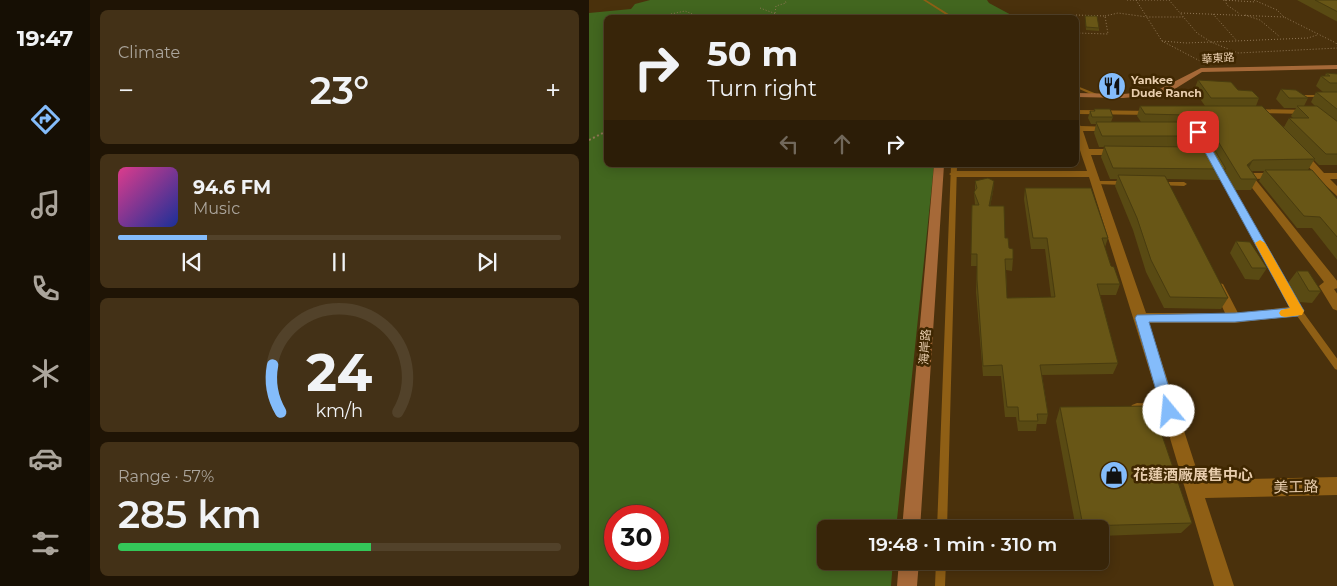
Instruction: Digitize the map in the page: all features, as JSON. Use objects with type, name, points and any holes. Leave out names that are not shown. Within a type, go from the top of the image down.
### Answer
[{"type":"main road","name":"華東路","points":[[1079,95],[1157,93],[1168,89],[1189,74],[1215,68],[1337,67]]},
{"type":"main road","name":"海岸路","points":[[912,520],[939,167]]},
{"type":"main road","points":[[907,586],[908,570]]},
{"type":"street","points":[[1241,112],[1259,111],[1317,115],[1297,96]]},
{"type":"street","points":[[1259,111],[1272,123]]},
{"type":"street","points":[[1079,112],[1166,113]]},
{"type":"street","points":[[1079,127],[1125,129]]},
{"type":"street","points":[[1174,129],[1183,130],[1190,135],[1200,151],[1181,153]]},
{"type":"street","points":[[1079,134],[1141,318],[1224,586]]},
{"type":"street","points":[[1296,148],[1337,194]]},
{"type":"street","points":[[1084,152],[1133,152]]},
{"type":"street","points":[[954,169],[1094,179]]},
{"type":"street","points":[[1335,285],[1248,176],[1337,176]]},
{"type":"street","points":[[1213,276],[1235,318]]},
{"type":"street","points":[[1335,285],[1325,286],[1337,306]]},
{"type":"street","points":[[1141,318],[1235,318],[1298,311]]},
{"type":"street","points":[[1124,410],[1169,411]]},
{"type":"street","name":"美工路","points":[[1195,489],[1337,486]]},
{"type":"lane","points":[[924,0],[948,15]]},
{"type":"lane","points":[[1079,88],[1096,95]]},
{"type":"lane","points":[[1297,96],[1337,96]]},
{"type":"lane","points":[[1198,132],[1298,311],[1337,367]]},
{"type":"lane","points":[[942,520],[954,169]]},
{"type":"lane","points":[[1094,179],[1126,183]]},
{"type":"lane","points":[[1164,187],[1184,184]]},
{"type":"lane","points":[[940,586],[941,570]]},
{"type":"path","points":[[775,13],[776,6],[786,3],[785,0]]},
{"type":"path","points":[[1127,0],[1169,0],[1197,33],[1211,42],[1238,53],[1337,48],[1336,43],[1284,17],[1277,10],[1255,1],[1224,0]]},
{"type":"path","points":[[1136,0],[1162,41],[1215,68]]},
{"type":"path","points":[[1224,0],[1227,5],[1240,14],[1260,20],[1281,38]]},
{"type":"path","points":[[760,8],[780,15]]},
{"type":"path","points":[[671,14],[685,10],[696,15]]},
{"type":"path","points":[[1079,15],[1105,16],[1118,13],[1147,17],[1183,17]]},
{"type":"path","points":[[1180,14],[1240,14],[1284,17]]},
{"type":"path","points":[[1213,14],[1237,41]]},
{"type":"path","points":[[1079,33],[1108,34],[1105,16]]},
{"type":"path","points":[[1162,41],[1185,44],[1308,38],[1317,35]]},
{"type":"path","points":[[589,140],[604,132]]},
{"type":"green space","points":[[650,0],[987,0],[989,3],[1011,15],[604,15],[604,167],[934,167],[897,520],[817,520],[817,570],[892,570],[891,586],[589,586],[589,13],[631,9],[635,4]]},
{"type":"building","points":[[1315,0],[1338,0],[1338,12]]},
{"type":"building","points":[[1085,16],[1097,16],[1099,28],[1086,27]]},
{"type":"building","points":[[1326,73],[1338,74],[1338,83],[1330,83],[1321,76],[1330,76]]},
{"type":"building","points":[[1198,80],[1231,82],[1238,90],[1252,91],[1259,98],[1211,98]]},
{"type":"building","points":[[1281,89],[1296,90],[1308,98],[1289,98]]},
{"type":"building","points":[[1316,92],[1338,92],[1338,110]]},
{"type":"building","points":[[1140,106],[1262,106],[1315,159],[1253,160],[1247,165],[1257,179],[1241,179],[1205,120],[1199,119],[1199,122],[1187,115],[1145,114]]},
{"type":"building","points":[[1297,106],[1317,106],[1338,122],[1338,154],[1326,154],[1289,118],[1309,118]]},
{"type":"building","points":[[1094,109],[1110,109],[1113,117],[1092,117],[1090,111],[1095,111]]},
{"type":"building","points":[[1096,122],[1184,122],[1196,136],[1102,136]]},
{"type":"building","points":[[1210,142],[1226,169],[1113,168],[1104,146],[1195,147]]},
{"type":"building","points":[[1265,170],[1312,170],[1338,200],[1338,238],[1320,217],[1304,216]]},
{"type":"building","points":[[1118,175],[1165,176],[1228,298],[1170,297],[1151,260],[1137,218]]},
{"type":"building","points":[[988,178],[994,181],[989,206],[1004,206],[1005,238],[1008,238],[1009,248],[1013,249],[1013,259],[1005,259],[1007,298],[1055,297],[1047,238],[1033,238],[1025,188],[1091,188],[1108,238],[1102,238],[1111,266],[1114,267],[1120,284],[1097,284],[1118,363],[1040,365],[1048,414],[1037,414],[1038,421],[1019,421],[1018,407],[1007,407],[1002,365],[983,366],[977,254],[971,254],[972,205],[979,205],[974,192],[977,188],[975,181]]},
{"type":"building","points":[[1236,241],[1250,242],[1267,268],[1252,268]]},
{"type":"building","points":[[1297,271],[1308,271],[1321,291],[1309,291]]},
{"type":"building","name":"花蓮酒廠展售中心","points":[[1152,406],[1192,523],[1109,525],[1109,520],[1082,520],[1060,407]]},
{"type":"slow traffic","points":[[1260,243],[1298,311],[1285,313]]},
{"type":"place","name":"Yankee Dude Ranch","points":[[1112,86]]},
{"type":"place","name":"花蓮酒廠展售中心","points":[[1114,475]]},
{"type":"route","points":[[1169,411],[1141,318],[1235,318],[1298,311],[1198,132]]}]
